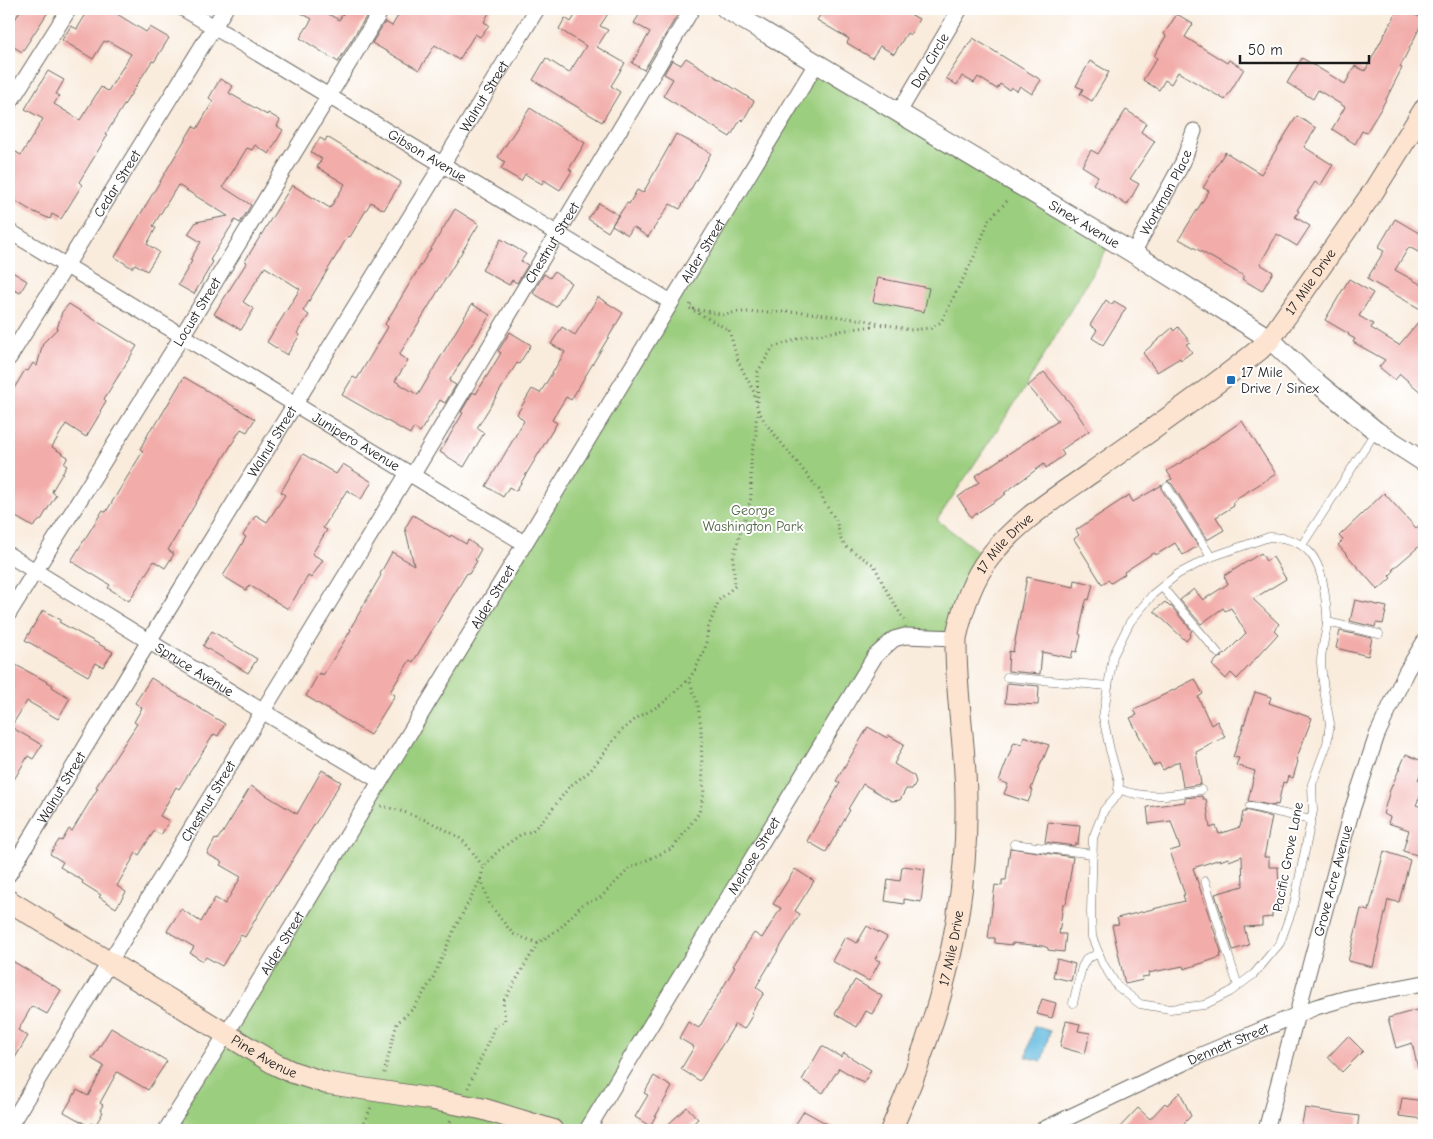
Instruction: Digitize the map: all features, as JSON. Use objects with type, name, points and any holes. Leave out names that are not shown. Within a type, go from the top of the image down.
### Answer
[{"type":"main road","name":"17 Mile Drive","points":[[891,1130],[905,1101],[928,1035],[949,960],[958,916],[966,844],[966,800],[956,638],[961,616],[978,575],[1003,540],[1029,517],[1246,361],[1270,339],[1373,192],[1424,110]]},
{"type":"main road","name":"Pine Avenue","points":[[9,901],[275,1064],[309,1079],[483,1109],[552,1130]]},
{"type":"street","points":[[9,104],[68,9]]},
{"type":"street","name":"Gibson Avenue","points":[[184,9],[671,302]]},
{"type":"street","name":"Cedar Street","points":[[9,358],[225,9]]},
{"type":"street","name":"Locust Street","points":[[9,613],[182,336],[382,9]]},
{"type":"street","name":"Walnut Street","points":[[9,874],[149,641],[537,9]]},
{"type":"street","name":"Chestnut Street","points":[[9,1127],[262,711],[410,475],[692,9]]},
{"type":"street","name":"Sinex Avenue","points":[[726,9],[1133,253],[1270,339],[1305,373],[1376,432],[1424,462]]},
{"type":"street","name":"Day Circle","points":[[898,112],[960,9]]},
{"type":"street","name":"Alder Street","points":[[166,1130],[816,64]]},
{"type":"street","name":"Workman Place","points":[[1133,253],[1183,162],[1194,131]]},
{"type":"street","name":"Junipero Avenue","points":[[9,231],[524,543]]},
{"type":"street","name":"Spruce Avenue","points":[[9,555],[262,711],[380,781]]},
{"type":"street","points":[[905,636],[956,638]]},
{"type":"street","name":"Melrose Street","points":[[588,1130],[862,675],[875,656],[885,646],[905,636]]},
{"type":"street","name":"Grove Acre Avenue","points":[[1266,1130],[1350,816],[1377,735],[1406,672],[1424,642]]},
{"type":"street","name":"Dennett Street","points":[[1042,1130],[1186,1062],[1316,1007],[1351,997],[1424,982]]},
{"type":"lane","points":[[1201,790],[1163,797],[1144,796],[1118,789],[1119,782],[1103,717],[1113,656],[1130,622],[1153,594],[1178,574],[1211,557],[1269,538],[1286,538],[1302,545],[1376,432]]},
{"type":"lane","points":[[1167,487],[1211,557]]},
{"type":"lane","name":"Pacific Grove Lane","points":[[1118,789],[1118,794],[1104,810],[1093,838],[1092,937],[1103,964],[1117,986],[1140,1004],[1170,1009],[1204,1006],[1254,974],[1280,942],[1294,904],[1313,811],[1312,784],[1327,744],[1330,723],[1321,660],[1328,622],[1323,580],[1320,570],[1309,550],[1302,545]]},
{"type":"lane","points":[[1162,587],[1218,653]]},
{"type":"lane","points":[[1328,622],[1379,634]]},
{"type":"lane","points":[[1007,677],[1108,686]]},
{"type":"lane","points":[[1250,806],[1311,820]]},
{"type":"lane","points":[[1014,844],[1093,854]]},
{"type":"lane","points":[[1205,881],[1238,986]]},
{"type":"lane","points":[[1073,1003],[1082,967],[1087,958],[1099,954]]},
{"type":"path","points":[[689,308],[725,315],[736,312],[802,312],[886,324],[910,330],[931,328],[941,322],[975,255],[989,220],[1022,186]]},
{"type":"path","points":[[689,308],[692,300]]},
{"type":"path","points":[[689,308],[729,330],[738,361],[754,392],[758,411],[820,491],[824,502],[836,520],[841,540],[845,546],[874,565],[903,619],[905,636]]},
{"type":"path","points":[[384,1074],[397,1023],[414,1008],[432,980],[455,928],[481,880],[483,867],[498,851],[520,835],[532,831],[547,816],[570,786],[590,771],[620,732],[642,714],[662,704],[689,679],[695,670],[705,649],[708,628],[720,600],[735,586],[733,558],[751,498],[751,456],[756,437],[758,411],[757,373],[773,347],[807,336],[886,324]]},
{"type":"path","points":[[445,1130],[469,1087],[495,1026],[505,1021],[503,1002],[538,943],[560,928],[584,903],[600,898],[630,868],[673,848],[699,814],[704,793],[701,727],[698,705],[689,679]]},
{"type":"path","points":[[366,803],[400,810],[459,838],[483,867]]},
{"type":"path","points":[[481,880],[490,905],[513,934],[538,943]]},
{"type":"path","points":[[358,1130],[364,1124],[372,1104]]},
{"type":"green space","name":"George Washington Park","points":[[816,64],[1112,240],[1021,394],[937,520],[988,559],[956,638],[894,639],[587,1130],[166,1130]]},
{"type":"water","points":[[1034,1026],[1050,1031],[1042,1061],[1026,1057]]},
{"type":"building","points":[[21,9],[50,9],[22,52],[9,44],[9,30]]},
{"type":"building","points":[[89,9],[109,9],[146,32],[150,27],[169,38],[154,62],[152,61],[105,135],[107,136],[79,182],[82,185],[61,219],[52,214],[50,219],[30,210],[9,197],[9,148],[21,155],[43,119],[25,109],[48,71],[64,80],[56,94],[59,96],[54,104],[80,120],[101,87],[108,91],[131,54],[108,41],[104,41],[93,59],[62,40],[71,26],[77,29]]},
{"type":"building","points":[[294,9],[320,9],[339,20],[346,9],[364,9],[369,12],[338,62],[300,38],[312,19]]},
{"type":"building","points":[[402,9],[491,9],[484,22],[489,25],[480,37],[475,34],[459,60],[435,45],[419,70],[372,43],[385,22],[392,26]]},
{"type":"building","points":[[579,9],[611,9],[600,26],[608,30],[597,47],[625,63],[611,86],[620,92],[602,122],[533,80],[546,58],[569,73],[586,46],[559,29],[565,18],[571,22]]},
{"type":"building","points":[[643,9],[681,9],[644,70],[632,63],[650,32],[634,23]]},
{"type":"building","points":[[824,9],[901,9],[919,19],[910,35],[907,33],[894,54],[880,46],[872,58],[847,43],[849,39],[817,20]]},
{"type":"building","points":[[1398,9],[1413,9],[1411,13],[1424,19],[1382,107],[1366,133],[1362,131],[1355,144],[1332,129],[1345,107],[1318,90],[1313,99],[1287,83],[1302,58],[1345,84],[1355,66],[1365,71]]},
{"type":"building","points":[[1177,14],[1193,24],[1185,37],[1227,63],[1229,60],[1244,69],[1225,100],[1178,72],[1171,84],[1165,80],[1159,90],[1143,80],[1157,58],[1154,56],[1166,36],[1164,34]]},
{"type":"building","points":[[973,38],[1041,80],[1032,94],[1020,86],[1017,91],[1011,87],[1009,90],[1000,84],[997,89],[978,77],[974,83],[962,76],[957,85],[946,78]]},
{"type":"building","points":[[686,58],[754,101],[743,121],[741,119],[730,137],[663,96],[673,79],[664,74],[672,60],[681,65]]},
{"type":"building","points":[[1090,61],[1109,72],[1092,101],[1080,94],[1083,89],[1076,86]]},
{"type":"building","points":[[220,79],[233,86],[229,93],[267,115],[268,113],[280,120],[277,126],[283,130],[269,154],[255,145],[252,150],[247,148],[223,187],[251,205],[240,223],[235,220],[210,260],[213,262],[194,294],[178,285],[201,242],[188,234],[196,222],[228,216],[178,185],[153,226],[156,228],[147,244],[159,252],[147,271],[135,264],[132,268],[115,257],[193,126],[197,129],[213,101],[209,98]]},
{"type":"building","points":[[530,108],[585,143],[569,169],[572,171],[560,190],[544,180],[542,184],[525,174],[521,181],[501,169],[505,162],[498,157]]},
{"type":"building","points":[[1126,110],[1146,123],[1141,132],[1155,141],[1130,179],[1139,184],[1127,205],[1093,184],[1098,176],[1082,166],[1091,150],[1098,154]]},
{"type":"building","points":[[1297,116],[1316,128],[1304,147],[1333,165],[1320,186],[1315,182],[1297,210],[1299,211],[1295,217],[1310,226],[1297,246],[1277,234],[1260,264],[1273,272],[1262,291],[1242,279],[1244,276],[1179,239],[1209,191],[1203,188],[1225,152],[1261,174]]},
{"type":"building","points":[[676,134],[711,153],[680,209],[670,204],[648,237],[633,227],[628,235],[612,225],[627,203],[629,204],[637,190],[643,193]]},
{"type":"building","points":[[327,137],[401,182],[384,210],[371,202],[350,237],[348,236],[303,311],[309,315],[297,333],[300,335],[287,355],[267,342],[300,289],[265,267],[243,302],[254,309],[241,330],[214,314],[292,185],[330,208],[345,184],[317,167],[322,159],[311,152],[320,138],[325,141]]},
{"type":"building","points":[[599,203],[618,215],[608,232],[588,219]]},
{"type":"building","points":[[455,209],[479,224],[399,355],[408,361],[395,381],[418,395],[472,304],[490,315],[449,381],[456,385],[445,403],[440,400],[420,432],[414,428],[410,434],[342,395],[353,377],[357,379],[388,327],[385,324]]},
{"type":"building","points":[[1395,219],[1424,236],[1424,246],[1420,253],[1409,247],[1395,270],[1424,286],[1424,311],[1367,279],[1384,251],[1378,248]]},
{"type":"building","points":[[501,239],[526,254],[521,261],[528,265],[517,283],[512,280],[509,285],[482,270]]},
{"type":"building","points":[[9,270],[27,281],[20,293],[9,287]]},
{"type":"building","points":[[554,272],[571,283],[556,307],[533,293],[544,274],[550,278]]},
{"type":"building","points":[[878,278],[929,288],[924,312],[873,302]]},
{"type":"building","points":[[1349,279],[1373,293],[1359,316],[1373,324],[1371,328],[1399,345],[1424,315],[1424,395],[1400,374],[1395,380],[1379,367],[1385,360],[1353,342],[1355,339],[1349,334],[1325,320]]},
{"type":"building","points":[[598,297],[623,313],[571,400],[566,397],[552,420],[557,423],[516,491],[509,487],[503,497],[486,486],[524,421],[517,414],[532,389],[540,393],[565,352],[551,344],[562,327],[575,335]]},
{"type":"building","points":[[1106,300],[1112,305],[1114,301],[1126,308],[1103,345],[1092,338],[1097,330],[1090,325]]},
{"type":"building","points":[[69,304],[137,346],[104,399],[106,401],[101,412],[86,437],[66,424],[52,447],[68,457],[64,464],[67,466],[53,489],[52,492],[56,495],[41,520],[33,527],[9,513],[9,397],[25,370],[28,371],[33,363],[37,366],[43,343],[57,329],[62,312]]},
{"type":"building","points":[[1178,327],[1190,342],[1186,344],[1192,352],[1157,372],[1143,353],[1172,328],[1174,331]]},
{"type":"building","points":[[510,332],[531,345],[519,364],[517,363],[477,428],[484,433],[464,467],[440,452],[473,392],[476,394],[501,353],[498,351]]},
{"type":"building","points":[[1044,372],[1071,404],[1089,431],[1061,450],[1064,455],[1046,468],[1044,464],[1004,493],[1006,494],[971,517],[958,497],[979,482],[975,476],[1058,421],[1028,386]]},
{"type":"building","points":[[184,377],[255,419],[247,432],[241,429],[197,501],[168,550],[174,554],[165,568],[154,561],[129,601],[108,588],[110,585],[71,561],[103,510],[106,512],[143,451],[140,449],[153,425],[155,426]]},
{"type":"building","points":[[1242,421],[1276,474],[1237,498],[1232,503],[1234,506],[1216,517],[1224,530],[1207,540],[1172,484],[1167,481],[1172,479],[1167,471]]},
{"type":"building","points":[[303,454],[336,474],[343,464],[372,482],[361,499],[347,490],[323,528],[327,530],[312,554],[323,560],[311,578],[308,576],[288,609],[249,585],[246,590],[223,576],[246,537],[243,535],[256,515],[267,522],[285,495],[281,492]]},
{"type":"building","points":[[1162,485],[1162,490],[1198,546],[1183,555],[1175,543],[1156,555],[1155,553],[1150,555],[1111,583],[1108,580],[1102,584],[1074,539],[1079,535],[1076,530],[1129,495],[1133,502]]},
{"type":"building","points":[[1384,493],[1416,528],[1424,521],[1424,542],[1393,569],[1394,571],[1389,576],[1391,578],[1378,590],[1338,545],[1343,540],[1339,536]]},
{"type":"building","points":[[413,515],[450,537],[451,535],[466,544],[468,540],[481,549],[475,560],[477,561],[469,574],[467,573],[413,662],[410,660],[390,692],[395,695],[370,735],[306,696],[319,673],[323,675],[351,630],[392,552],[414,565],[405,528]]},
{"type":"building","points":[[1261,553],[1266,561],[1273,557],[1286,579],[1253,599],[1279,624],[1274,630],[1278,634],[1237,679],[1231,673],[1226,679],[1212,665],[1246,633],[1231,608],[1225,611],[1223,608],[1201,624],[1180,600],[1194,589],[1203,600],[1228,584],[1224,576]]},
{"type":"building","points":[[1027,577],[1074,587],[1075,580],[1093,584],[1089,600],[1087,599],[1085,604],[1077,652],[1073,651],[1071,658],[1042,652],[1040,674],[1008,671],[1009,651],[1013,652]]},
{"type":"building","points":[[1355,600],[1387,607],[1383,624],[1376,623],[1375,627],[1350,621]]},
{"type":"building","points":[[1165,602],[1171,606],[1192,631],[1186,641],[1154,611]]},
{"type":"building","points":[[43,610],[61,620],[59,622],[113,652],[103,667],[96,663],[88,676],[25,640]]},
{"type":"building","points":[[212,631],[257,659],[248,673],[203,646]]},
{"type":"building","points":[[1340,631],[1372,638],[1368,656],[1336,648]]},
{"type":"building","points":[[14,664],[53,685],[52,687],[70,698],[58,719],[27,701],[11,727],[42,745],[33,759],[28,756],[9,788],[9,672]]},
{"type":"building","points":[[151,678],[225,724],[218,736],[214,734],[179,789],[176,787],[160,816],[169,821],[161,835],[154,831],[139,855],[136,853],[117,886],[126,892],[116,908],[99,897],[101,895],[82,883],[83,881],[60,867],[63,862],[50,854],[59,840],[62,841],[69,829],[72,831],[98,788],[96,787],[137,724],[134,722],[142,708],[135,703]]},
{"type":"building","points":[[1195,679],[1203,694],[1198,697],[1211,725],[1217,721],[1225,737],[1196,752],[1201,784],[1183,787],[1179,761],[1163,770],[1159,763],[1153,766],[1130,718],[1137,715],[1134,710]]},
{"type":"building","points":[[1007,683],[1039,686],[1038,705],[1005,703]]},
{"type":"building","points":[[1255,692],[1271,697],[1269,703],[1312,718],[1296,760],[1298,761],[1293,778],[1288,776],[1286,783],[1283,782],[1278,805],[1275,804],[1275,806],[1248,801],[1255,771],[1236,765],[1239,758],[1233,757]]},
{"type":"building","points":[[868,727],[887,738],[888,735],[904,744],[894,764],[914,776],[916,782],[912,789],[906,789],[900,800],[892,801],[863,784],[826,852],[807,841],[840,783],[836,781]]},
{"type":"building","points":[[1024,736],[1049,745],[1031,789],[1033,790],[1028,802],[1004,794],[1008,784],[999,781],[1014,742],[1022,744]]},
{"type":"building","points":[[1406,754],[1424,762],[1418,780],[1424,783],[1424,787],[1416,805],[1424,808],[1424,857],[1403,851],[1409,830],[1388,823],[1390,817],[1383,814],[1390,790]]},
{"type":"building","points":[[322,770],[341,782],[276,884],[245,937],[241,935],[222,966],[206,957],[203,961],[190,953],[194,947],[167,931],[181,909],[201,922],[215,898],[225,904],[241,877],[220,865],[222,862],[207,854],[215,839],[217,840],[222,834],[251,786],[297,814]]},
{"type":"building","points":[[1202,796],[1203,799],[1206,799],[1210,828],[1216,826],[1219,834],[1240,827],[1243,812],[1246,812],[1246,810],[1272,817],[1264,857],[1269,857],[1269,867],[1278,867],[1280,909],[1272,909],[1272,917],[1262,918],[1262,926],[1244,927],[1249,945],[1233,950],[1215,894],[1243,886],[1242,856],[1229,861],[1228,858],[1220,861],[1220,859],[1193,868],[1222,954],[1220,954],[1221,957],[1184,969],[1183,966],[1148,973],[1149,976],[1142,977],[1143,980],[1125,984],[1112,925],[1119,924],[1117,918],[1185,901],[1183,895],[1185,895],[1170,851],[1180,848],[1171,821],[1149,824],[1147,807],[1185,802],[1185,798]]},
{"type":"building","points":[[1048,822],[1080,825],[1078,844],[1074,846],[1045,842]]},
{"type":"building","points":[[1010,848],[1073,857],[1066,904],[1063,904],[1059,934],[1066,934],[1064,952],[1048,950],[1048,948],[1043,946],[995,943],[995,938],[988,938],[995,885],[1002,886],[1002,880],[1006,880]]},
{"type":"building","points":[[1384,851],[1410,860],[1399,902],[1388,900],[1373,967],[1348,961],[1361,909],[1369,911]]},
{"type":"building","points":[[902,867],[925,869],[921,902],[904,899],[904,904],[885,901],[888,879],[900,881]]},
{"type":"building","points":[[795,869],[814,881],[795,911],[800,914],[756,987],[764,993],[751,1013],[753,1014],[744,1029],[735,1024],[700,1081],[681,1069],[694,1047],[679,1038],[688,1022],[699,1028],[735,967],[733,966],[754,933],[762,938],[781,908],[773,904]]},
{"type":"building","points":[[867,926],[887,937],[875,959],[880,961],[869,981],[832,961],[845,937],[857,943]]},
{"type":"building","points":[[9,959],[61,990],[47,1014],[32,1006],[18,1030],[28,1036],[9,1068]]},
{"type":"building","points":[[1057,959],[1075,964],[1071,981],[1053,977]]},
{"type":"building","points":[[855,980],[882,996],[872,1014],[866,1011],[857,1027],[835,1014]]},
{"type":"building","points":[[1042,999],[1056,1003],[1052,1018],[1037,1014]]},
{"type":"building","points":[[1424,1008],[1424,1072],[1419,1073],[1412,1043],[1396,1048],[1388,1018]]},
{"type":"building","points":[[1066,1021],[1080,1024],[1078,1031],[1090,1033],[1085,1054],[1060,1047]]},
{"type":"building","points":[[111,1028],[167,1061],[148,1090],[117,1072],[100,1103],[103,1105],[100,1110],[103,1112],[95,1126],[91,1123],[89,1126],[64,1112],[77,1090],[88,1096],[104,1066],[92,1059]]},
{"type":"building","points":[[1348,1036],[1363,1051],[1342,1072],[1328,1057]]},
{"type":"building","points":[[822,1046],[841,1057],[844,1053],[871,1070],[864,1083],[839,1068],[823,1093],[802,1080]]},
{"type":"building","points":[[654,1076],[672,1087],[650,1126],[635,1117],[648,1095],[644,1093]]},
{"type":"building","points":[[1180,1092],[1191,1116],[1177,1130],[1117,1130],[1138,1108],[1150,1119],[1165,1103],[1167,1105]]},
{"type":"building","points":[[1402,1098],[1424,1101],[1424,1119],[1399,1116]]},
{"type":"building","points":[[687,1107],[698,1119],[686,1130],[662,1130]]},
{"type":"building","points":[[1305,1108],[1359,1116],[1357,1130],[1301,1129]]},
{"type":"building","points":[[804,1111],[838,1130],[792,1130]]},
{"type":"place","name":"17 Mile Drive / Sinex","points":[[1231,380]]}]
